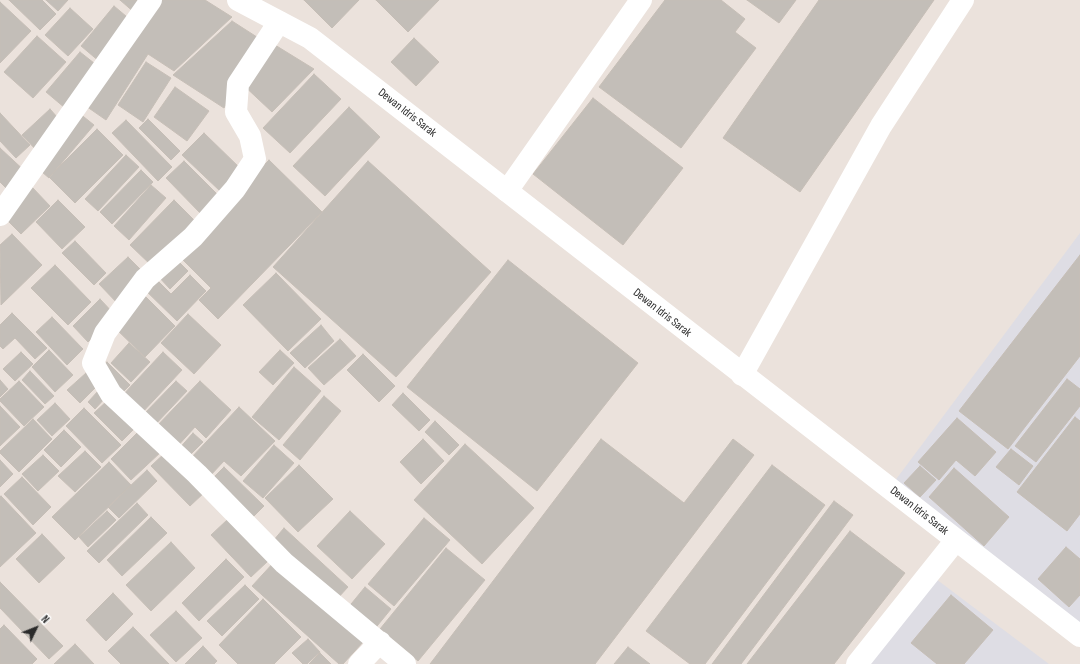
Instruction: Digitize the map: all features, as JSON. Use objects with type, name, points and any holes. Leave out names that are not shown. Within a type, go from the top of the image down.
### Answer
[{"type":"street","points":[[0,215],[151,0]]},
{"type":"street","name":"Dewan Idris Sarak","points":[[238,0],[310,38],[1080,636]]},
{"type":"street","points":[[507,191],[641,0]]},
{"type":"street","points":[[742,375],[881,126],[963,0]]},
{"type":"street","points":[[279,22],[238,84],[236,112],[250,136],[255,160],[235,189],[193,237],[145,279],[105,333],[93,363],[111,394],[197,474],[284,563],[405,664]]},
{"type":"street","points":[[857,664],[956,540]]},
{"type":"street","points":[[359,664],[380,642]]},
{"type":"shaded area","points":[[1080,233],[1080,630],[894,482]]},
{"type":"shaded area","points":[[932,576],[1049,664],[865,664]]},
{"type":"building","points":[[9,0],[42,0],[56,14],[40,30]]},
{"type":"building","points":[[46,0],[68,0],[58,11]]},
{"type":"building","points":[[120,0],[148,0],[136,14]]},
{"type":"building","points":[[155,0],[205,0],[232,17],[174,71],[148,54],[106,120],[83,104]]},
{"type":"building","points":[[304,0],[359,0],[332,28]]},
{"type":"building","points":[[376,0],[439,0],[408,32]]},
{"type":"building","points":[[665,0],[721,0],[745,19],[735,32],[756,48],[681,148],[599,87]]},
{"type":"building","points":[[747,0],[796,0],[779,23]]},
{"type":"building","points":[[819,0],[934,0],[800,192],[723,138]]},
{"type":"building","points":[[0,2],[31,31],[0,63]]},
{"type":"building","points":[[114,6],[133,22],[100,62],[81,46]]},
{"type":"building","points":[[70,8],[93,29],[68,56],[45,35]]},
{"type":"building","points":[[232,21],[260,39],[224,108],[173,75]]},
{"type":"building","points":[[37,36],[66,62],[33,98],[4,72]]},
{"type":"building","points":[[414,38],[439,62],[416,86],[391,62]]},
{"type":"building","points":[[275,45],[314,69],[272,112],[240,82]]},
{"type":"building","points":[[80,52],[99,67],[65,108],[46,92]]},
{"type":"building","points":[[146,62],[171,78],[143,122],[118,105]]},
{"type":"building","points":[[314,74],[341,99],[290,153],[263,128]]},
{"type":"building","points":[[175,87],[209,111],[187,141],[154,117]]},
{"type":"building","points":[[593,98],[683,168],[623,245],[533,174]]},
{"type":"building","points":[[349,107],[380,137],[325,196],[293,166]]},
{"type":"building","points":[[50,109],[65,126],[38,152],[22,135]]},
{"type":"building","points":[[0,113],[30,145],[16,158],[0,141]]},
{"type":"building","points":[[79,113],[94,125],[49,178],[35,166]]},
{"type":"building","points":[[148,119],[180,151],[171,160],[139,128]]},
{"type":"building","points":[[126,120],[172,167],[158,181],[112,133]]},
{"type":"building","points":[[97,129],[123,155],[75,203],[49,177]]},
{"type":"building","points":[[204,133],[242,170],[221,192],[182,155]]},
{"type":"building","points":[[0,148],[28,174],[10,192],[0,182]]},
{"type":"building","points":[[126,155],[139,167],[98,211],[85,199]]},
{"type":"building","points":[[269,160],[322,212],[218,319],[199,300],[211,288],[178,255]]},
{"type":"building","points":[[184,161],[221,198],[203,216],[166,178]]},
{"type":"building","points":[[368,161],[491,272],[396,377],[273,267]]},
{"type":"building","points":[[141,170],[153,182],[112,224],[100,212]]},
{"type":"building","points":[[151,185],[166,198],[129,240],[114,226]]},
{"type":"building","points":[[31,186],[50,206],[21,234],[2,215]]},
{"type":"building","points":[[58,200],[85,227],[62,249],[36,222]]},
{"type":"building","points":[[174,200],[197,223],[153,267],[130,245]]},
{"type":"building","points":[[12,234],[42,265],[1,305],[0,245]]},
{"type":"building","points":[[75,241],[106,273],[94,285],[62,253]]},
{"type":"building","points":[[1080,255],[1080,356],[1008,449],[959,411]]},
{"type":"building","points":[[128,257],[148,277],[119,305],[99,284]]},
{"type":"building","points":[[174,257],[188,271],[170,289],[157,275]]},
{"type":"building","points":[[508,260],[638,363],[537,491],[407,387]]},
{"type":"building","points":[[55,265],[91,302],[68,325],[31,288]]},
{"type":"building","points":[[276,273],[321,319],[288,351],[243,305]]},
{"type":"building","points":[[190,275],[206,291],[177,321],[142,287],[153,276],[171,294]]},
{"type":"building","points":[[145,296],[175,326],[145,357],[114,327]]},
{"type":"building","points":[[100,299],[115,315],[88,342],[73,326]]},
{"type":"building","points":[[12,313],[47,348],[35,359],[15,338],[3,349],[0,346],[0,325]]},
{"type":"building","points":[[188,314],[221,345],[194,374],[161,343]]},
{"type":"building","points":[[52,317],[83,349],[67,365],[36,332]]},
{"type":"building","points":[[321,325],[334,341],[305,368],[290,353]]},
{"type":"building","points":[[340,339],[356,356],[324,385],[308,368]]},
{"type":"building","points":[[129,343],[150,362],[131,382],[111,363]]},
{"type":"building","points":[[49,350],[73,375],[55,392],[32,367]]},
{"type":"building","points":[[280,350],[294,363],[273,385],[259,372]]},
{"type":"building","points":[[21,352],[33,364],[15,381],[3,369]]},
{"type":"building","points":[[163,352],[182,370],[140,415],[121,397]]},
{"type":"building","points":[[363,354],[395,386],[379,402],[347,370]]},
{"type":"building","points":[[107,362],[130,385],[122,393],[98,371]]},
{"type":"building","points":[[294,367],[321,391],[279,440],[252,417]]},
{"type":"building","points":[[30,371],[54,396],[45,404],[22,380]]},
{"type":"building","points":[[86,373],[98,385],[80,403],[67,390]]},
{"type":"building","points":[[1067,379],[1080,389],[1080,406],[1036,462],[1015,446]]},
{"type":"building","points":[[0,380],[8,389],[0,397]]},
{"type":"building","points":[[19,381],[44,407],[24,426],[0,401],[0,399]]},
{"type":"building","points":[[176,381],[187,391],[153,427],[142,416]]},
{"type":"building","points":[[200,381],[231,410],[206,438],[195,427],[175,449],[154,429]]},
{"type":"building","points":[[99,390],[106,397],[95,409],[88,402]]},
{"type":"building","points":[[403,393],[430,420],[419,431],[392,405]]},
{"type":"building","points":[[324,396],[341,411],[300,460],[283,445]]},
{"type":"building","points":[[108,400],[135,428],[122,441],[94,413]]},
{"type":"building","points":[[55,403],[70,419],[52,436],[37,420]]},
{"type":"building","points":[[0,406],[20,427],[0,446]]},
{"type":"building","points":[[239,407],[275,441],[241,476],[224,461],[209,477],[190,459]]},
{"type":"building","points":[[84,408],[121,445],[102,463],[66,426]]},
{"type":"building","points":[[1075,417],[1080,421],[1080,514],[1067,531],[1017,492]]},
{"type":"building","points":[[957,418],[996,452],[975,476],[956,460],[939,480],[918,462]]},
{"type":"building","points":[[33,419],[52,439],[19,472],[0,453],[0,451]]},
{"type":"building","points":[[435,421],[459,445],[449,455],[425,432]]},
{"type":"building","points":[[141,429],[162,451],[131,480],[111,459]]},
{"type":"building","points":[[64,430],[81,447],[61,467],[44,450]]},
{"type":"building","points":[[193,433],[203,442],[186,459],[177,451]]},
{"type":"building","points":[[423,439],[444,461],[421,484],[400,462]]},
{"type":"building","points":[[601,439],[684,503],[733,439],[754,455],[595,664],[430,664]]},
{"type":"building","points":[[465,444],[534,508],[482,564],[414,500]]},
{"type":"building","points":[[274,445],[294,463],[263,498],[243,481]]},
{"type":"building","points":[[1011,449],[1033,466],[1019,485],[996,467]]},
{"type":"building","points":[[85,451],[101,467],[75,492],[58,476]]},
{"type":"building","points":[[167,451],[206,491],[190,506],[151,466]]},
{"type":"building","points":[[43,455],[59,471],[38,491],[22,474]]},
{"type":"building","points":[[0,460],[13,474],[0,487]]},
{"type":"building","points":[[109,462],[131,485],[75,540],[52,517]]},
{"type":"building","points":[[299,465],[333,499],[298,532],[265,498]]},
{"type":"building","points":[[772,465],[825,505],[705,664],[690,664],[646,631]]},
{"type":"building","points":[[920,466],[936,480],[920,497],[904,483]]},
{"type":"building","points":[[224,467],[264,506],[248,522],[208,483]]},
{"type":"building","points":[[954,468],[1009,517],[984,546],[929,497]]},
{"type":"building","points":[[147,470],[157,481],[119,518],[108,507]]},
{"type":"building","points":[[22,477],[51,507],[33,525],[4,494]]},
{"type":"building","points":[[1,496],[36,533],[0,567],[0,497]]},
{"type":"building","points":[[834,501],[853,515],[741,664],[712,664]]},
{"type":"building","points":[[137,503],[148,515],[99,563],[87,551]]},
{"type":"building","points":[[107,511],[116,520],[88,547],[79,537]]},
{"type":"building","points":[[350,511],[385,544],[352,579],[317,546]]},
{"type":"building","points":[[151,517],[167,533],[122,576],[107,560]]},
{"type":"building","points":[[424,518],[450,540],[394,606],[368,584]]},
{"type":"building","points":[[227,520],[268,561],[251,577],[211,535]]},
{"type":"building","points":[[284,528],[348,587],[337,599],[273,541]]},
{"type":"building","points":[[850,531],[905,573],[834,664],[747,664]]},
{"type":"building","points":[[42,534],[65,558],[39,583],[16,559]]},
{"type":"building","points":[[171,542],[195,568],[151,611],[126,585]]},
{"type":"building","points":[[1066,547],[1080,559],[1080,595],[1069,607],[1038,579]]},
{"type":"building","points":[[446,548],[485,580],[418,661],[380,629]]},
{"type":"building","points":[[226,559],[244,577],[199,621],[182,603]]},
{"type":"building","points":[[275,561],[364,641],[343,664],[339,664],[252,586]]},
{"type":"building","points":[[0,582],[63,646],[49,659],[0,608]]},
{"type":"building","points":[[245,585],[259,599],[222,636],[207,621]]},
{"type":"building","points":[[365,587],[391,609],[373,631],[347,609]]},
{"type":"building","points":[[113,593],[133,614],[106,641],[86,620]]},
{"type":"building","points":[[951,595],[993,630],[964,664],[937,664],[911,643]]},
{"type":"building","points":[[263,599],[301,637],[274,664],[238,664],[219,645]]},
{"type":"building","points":[[176,611],[202,638],[176,662],[150,635]]},
{"type":"building","points":[[4,625],[37,659],[32,664],[0,664],[0,629]]},
{"type":"building","points":[[133,627],[169,664],[121,664],[108,651]]},
{"type":"building","points":[[308,639],[320,652],[307,664],[303,664],[292,653]]},
{"type":"building","points":[[75,644],[94,664],[54,664]]},
{"type":"building","points":[[203,646],[217,661],[214,664],[185,664]]},
{"type":"building","points":[[628,647],[650,664],[614,664]]},
{"type":"building","points":[[320,653],[331,664],[309,664]]}]
